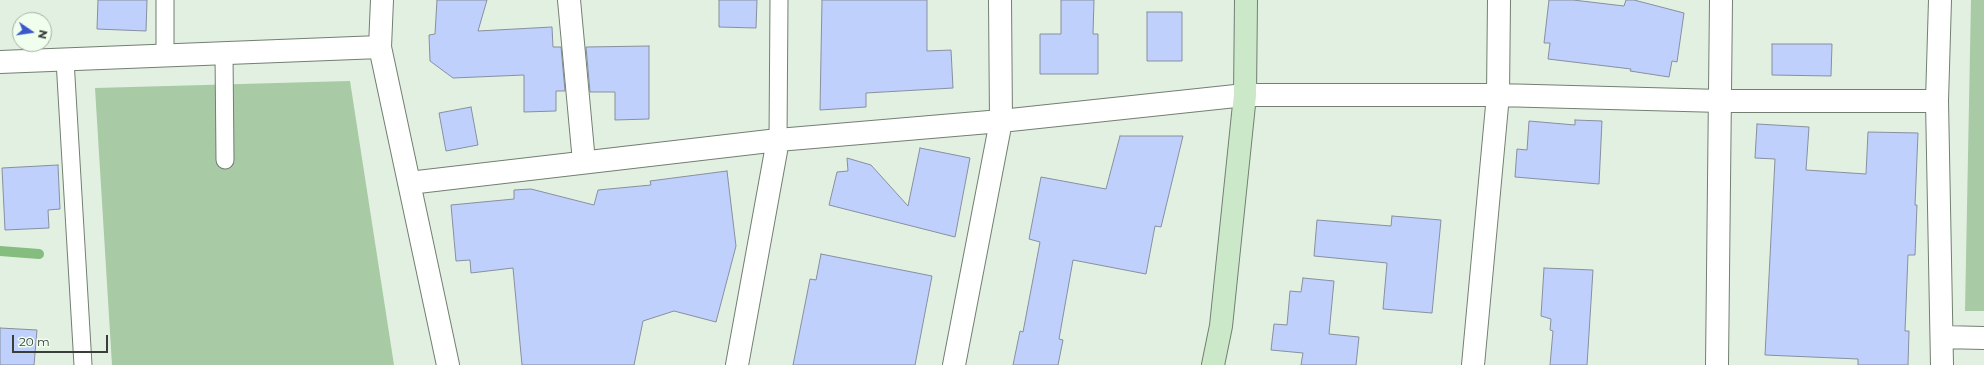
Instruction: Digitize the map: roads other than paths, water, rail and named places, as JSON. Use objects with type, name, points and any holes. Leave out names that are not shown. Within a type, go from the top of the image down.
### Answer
[{"type":"street","points":[[382,0],[380,47],[448,365]]},
{"type":"street","points":[[569,0],[584,162]]},
{"type":"street","points":[[954,365],[1001,121],[1000,0]]},
{"type":"street","points":[[1213,365],[1221,326],[1245,96],[1246,0]]},
{"type":"street","points":[[1473,365],[1498,95],[1499,0]]},
{"type":"street","points":[[1717,365],[1721,0]]},
{"type":"street","points":[[1940,0],[1937,101],[1942,365]]},
{"type":"street","points":[[0,62],[380,47]]},
{"type":"street","points":[[409,183],[778,140],[1001,121],[1245,96],[1498,95],[1721,101],[1937,101]]},
{"type":"street","points":[[737,365],[778,140]]},
{"type":"street","points":[[1942,337],[1984,338]]},
{"type":"lane","points":[[165,0],[165,56]]},
{"type":"lane","points":[[778,140],[779,0]]},
{"type":"lane","points":[[224,54],[225,160]]},
{"type":"lane","points":[[65,60],[83,365]]},
{"type":"waterway","points":[[0,251],[39,254]]}]
